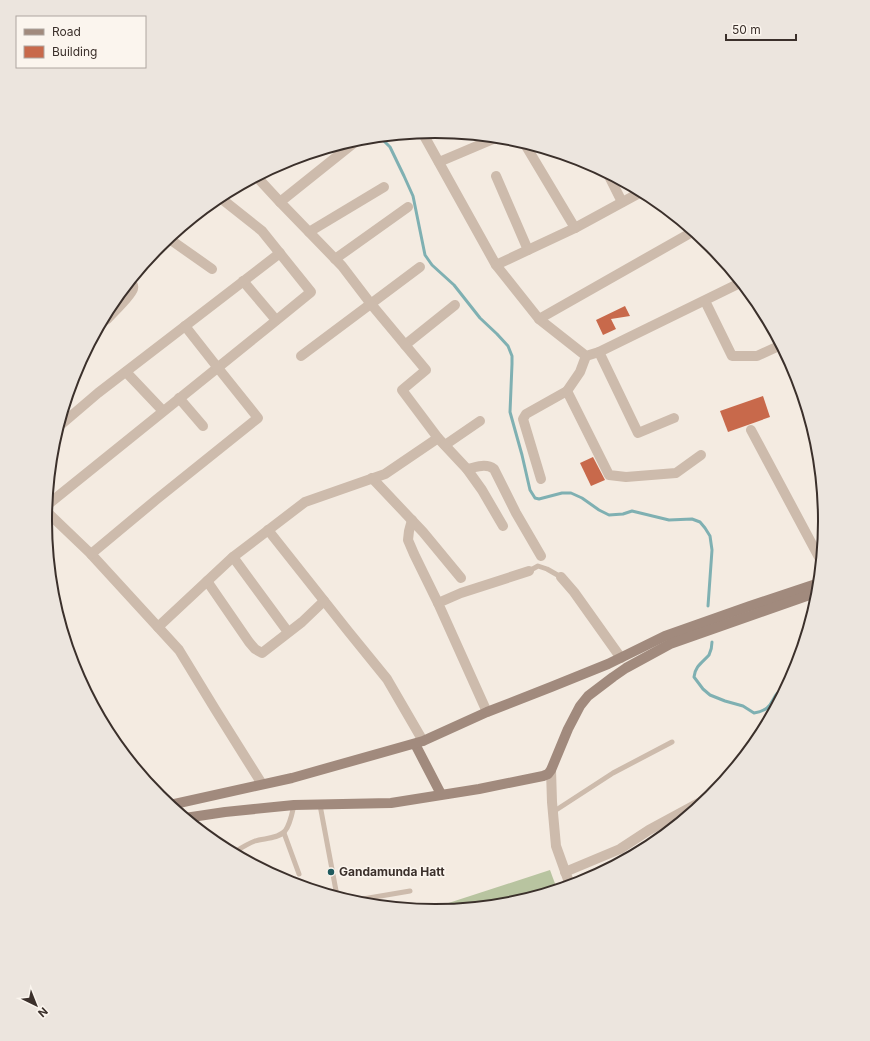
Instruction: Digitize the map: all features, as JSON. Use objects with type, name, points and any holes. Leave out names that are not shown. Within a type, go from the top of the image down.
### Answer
[{"type":"main road","points":[[177,803],[292,778],[419,742],[487,712],[551,688],[621,658],[665,636],[813,585]]},
{"type":"main road","points":[[193,817],[294,805],[391,803],[534,778],[548,774],[580,706],[588,696],[620,673],[670,644],[811,594]]},
{"type":"main road","points":[[419,742],[442,794]]},
{"type":"street","points":[[425,138],[496,264],[539,319],[586,356]]},
{"type":"street","points":[[439,162],[488,141]]},
{"type":"street","points":[[280,202],[347,148]]},
{"type":"street","points":[[527,149],[575,228]]},
{"type":"street","points":[[496,176],[528,250]]},
{"type":"street","points":[[260,180],[342,266],[371,304],[426,370],[402,390],[442,442],[467,469],[482,490],[503,526]]},
{"type":"street","points":[[612,181],[622,202]]},
{"type":"street","points":[[309,232],[384,187]]},
{"type":"street","points":[[496,264],[575,228],[636,195]]},
{"type":"street","points":[[53,500],[311,292],[262,230],[224,201]]},
{"type":"street","points":[[335,259],[408,207]]},
{"type":"street","points":[[539,319],[689,234]]},
{"type":"street","points":[[173,242],[212,269]]},
{"type":"street","points":[[65,421],[98,393],[280,252]]},
{"type":"street","points":[[301,356],[420,267]]},
{"type":"street","points":[[243,281],[276,320]]},
{"type":"street","points":[[116,310],[131,294],[134,288],[133,284]]},
{"type":"street","points":[[586,356],[599,352],[737,284]]},
{"type":"street","points":[[705,300],[732,356],[757,356],[776,346]]},
{"type":"street","points":[[405,345],[455,305]]},
{"type":"street","points":[[91,554],[258,418],[185,326]]},
{"type":"street","points":[[599,352],[638,433],[674,418]]},
{"type":"street","points":[[541,478],[523,419],[526,414],[567,391],[580,372],[586,356]]},
{"type":"street","points":[[126,372],[163,411]]},
{"type":"street","points":[[567,391],[609,474],[626,476],[676,473],[701,455]]},
{"type":"street","points":[[180,398],[203,426]]},
{"type":"street","points":[[158,627],[233,557],[305,502],[385,474],[480,421]]},
{"type":"street","points":[[751,430],[816,553]]},
{"type":"street","points":[[467,469],[485,465],[491,466],[494,469],[516,513],[541,556]]},
{"type":"street","points":[[372,478],[423,532],[461,578]]},
{"type":"street","points":[[52,517],[91,554],[179,650],[262,784]]},
{"type":"street","points":[[412,520],[408,540],[487,712]]},
{"type":"street","points":[[268,530],[387,679],[419,742]]},
{"type":"street","points":[[233,557],[288,632]]},
{"type":"street","points":[[438,603],[461,593],[529,571]]},
{"type":"street","points":[[561,577],[574,592],[621,658]]},
{"type":"street","points":[[207,581],[255,649],[262,653],[302,622],[324,601]]},
{"type":"street","points":[[551,770],[556,846],[568,879]]},
{"type":"street","points":[[565,872],[620,849],[684,812]]},
{"type":"lane","points":[[529,571],[538,566],[561,577]]},
{"type":"lane","points":[[553,812],[613,773],[672,742]]},
{"type":"lane","points":[[238,849],[255,841],[278,836],[284,833],[288,827],[294,805]]},
{"type":"lane","points":[[320,805],[336,890]]},
{"type":"lane","points":[[284,833],[299,874]]},
{"type":"lane","points":[[370,898],[410,890]]},
{"type":"green space","points":[[550,870],[555,884],[510,896],[447,904]]},
{"type":"building","points":[[625,306],[630,316],[611,319],[616,329],[603,335],[596,320]]},
{"type":"building","points":[[763,396],[770,417],[728,432],[720,411]]},
{"type":"building","points":[[593,457],[605,480],[591,486],[580,463]]},
{"type":"waterway","points":[[384,141],[390,147],[413,196],[425,255],[432,265],[454,285],[480,318],[508,346],[512,356],[510,412],[530,490],[535,498],[539,499],[562,493],[571,493],[609,515],[623,514],[632,511],[669,520],[692,519],[700,522],[710,536],[712,550],[708,606]]},
{"type":"waterway","points":[[712,642],[709,655],[698,667],[694,677],[703,689],[710,695],[743,706],[754,713],[767,708],[778,692]]},
{"type":"place","name":"Gandamunda Hatt","points":[[331,872]]}]
